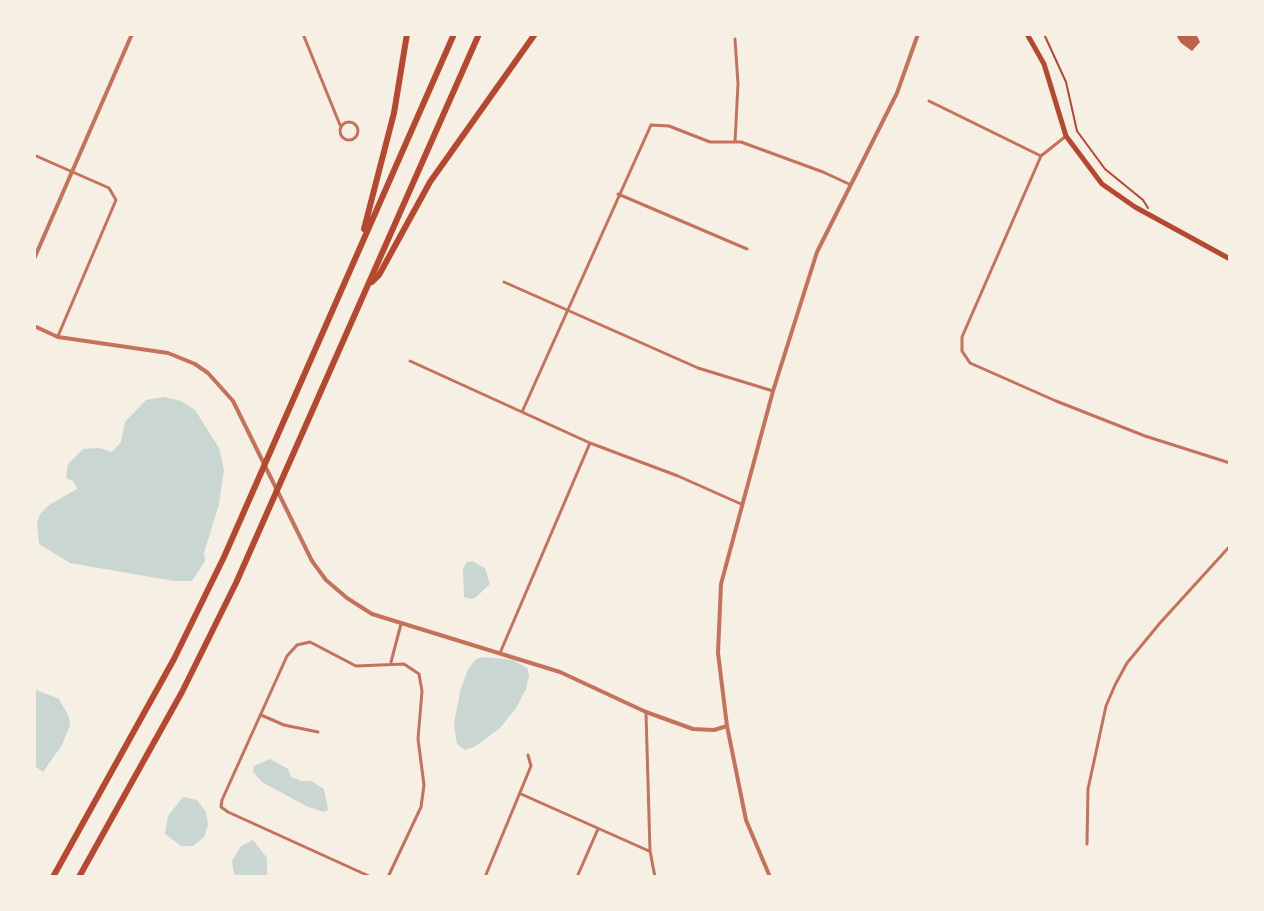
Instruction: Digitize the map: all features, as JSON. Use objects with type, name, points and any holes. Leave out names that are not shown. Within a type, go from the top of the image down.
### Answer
[{"type":"highway","points":[[356,255],[387,141],[407,34]]},
{"type":"highway","points":[[53,877],[197,613],[454,34]]},
{"type":"highway","points":[[79,877],[208,641],[264,524],[479,34]]},
{"type":"highway","points":[[370,285],[379,275],[438,169],[535,34]]},
{"type":"main road","points":[[1027,34],[1044,64],[1066,136],[1102,184],[1155,219],[1230,259]]},
{"type":"street","points":[[34,259],[132,34]]},
{"type":"street","points":[[303,34],[342,137],[348,140],[356,137],[358,131],[354,124],[340,125]]},
{"type":"street","points":[[770,877],[746,820],[727,726],[718,653],[721,584],[773,391],[817,252],[897,93],[918,34]]},
{"type":"street","points":[[735,39],[738,84],[735,142]]},
{"type":"street","points":[[929,101],[1041,156]]},
{"type":"street","points":[[522,412],[651,125],[669,126],[710,142],[735,142],[849,184]]},
{"type":"street","points":[[1066,136],[1041,156],[962,337],[962,351],[970,363],[1056,401],[1145,436],[1230,463]]},
{"type":"street","points":[[34,155],[113,191],[116,200],[58,337]]},
{"type":"street","points":[[618,194],[747,249]]},
{"type":"street","points":[[504,282],[698,368],[773,391]]},
{"type":"street","points":[[34,326],[58,337],[149,349],[187,360],[208,373],[233,401],[312,561],[326,580],[372,614],[560,672],[646,712],[693,729],[714,730],[727,726]]},
{"type":"street","points":[[410,361],[590,443],[741,504]]},
{"type":"street","points":[[500,653],[590,443]]},
{"type":"street","points":[[1087,844],[1088,789],[1106,706],[1115,685],[1127,663],[1160,623],[1230,546]]},
{"type":"street","points":[[391,662],[401,624]]},
{"type":"street","points":[[371,877],[221,807],[287,656],[297,645],[310,642],[356,666],[373,667],[391,662],[404,664],[419,674],[422,691],[418,739],[424,785],[421,807],[388,877]]},
{"type":"street","points":[[646,712],[650,851],[655,877]]},
{"type":"street","points":[[261,715],[284,725],[318,732]]},
{"type":"street","points":[[485,877],[531,766],[528,755]]},
{"type":"street","points":[[521,794],[650,851]]},
{"type":"street","points":[[577,877],[599,828]]},
{"type":"path","points":[[1044,34],[1066,82],[1077,131],[1105,169],[1143,200],[1155,219]]},
{"type":"shaded area","points":[[164,397],[181,401],[195,410],[219,448],[224,470],[219,504],[204,553],[205,561],[192,581],[174,581],[70,563],[39,544],[37,523],[40,514],[49,505],[77,489],[74,482],[66,478],[68,464],[83,449],[99,448],[112,452],[121,442],[125,422],[146,400]]},
{"type":"shaded area","points":[[472,561],[485,568],[490,584],[470,599],[464,597],[463,568]]},
{"type":"shaded area","points":[[476,659],[513,660],[527,668],[529,675],[516,708],[500,728],[476,746],[465,750],[457,744],[454,724],[460,692],[468,669]]},
{"type":"shaded area","points":[[34,689],[59,699],[70,725],[62,745],[43,772],[35,766],[34,757]]},
{"type":"shaded area","points":[[270,759],[288,769],[291,777],[311,781],[324,789],[328,810],[324,812],[308,807],[262,782],[253,772],[254,766]]},
{"type":"shaded area","points":[[183,797],[197,800],[206,812],[208,825],[204,837],[193,846],[181,846],[165,834],[168,816]]},
{"type":"shaded area","points":[[253,840],[267,858],[267,875],[238,877],[234,874],[232,861],[241,846]]},
{"type":"building","points":[[1179,34],[1196,34],[1200,42],[1192,51],[1181,43],[1177,37]]}]
